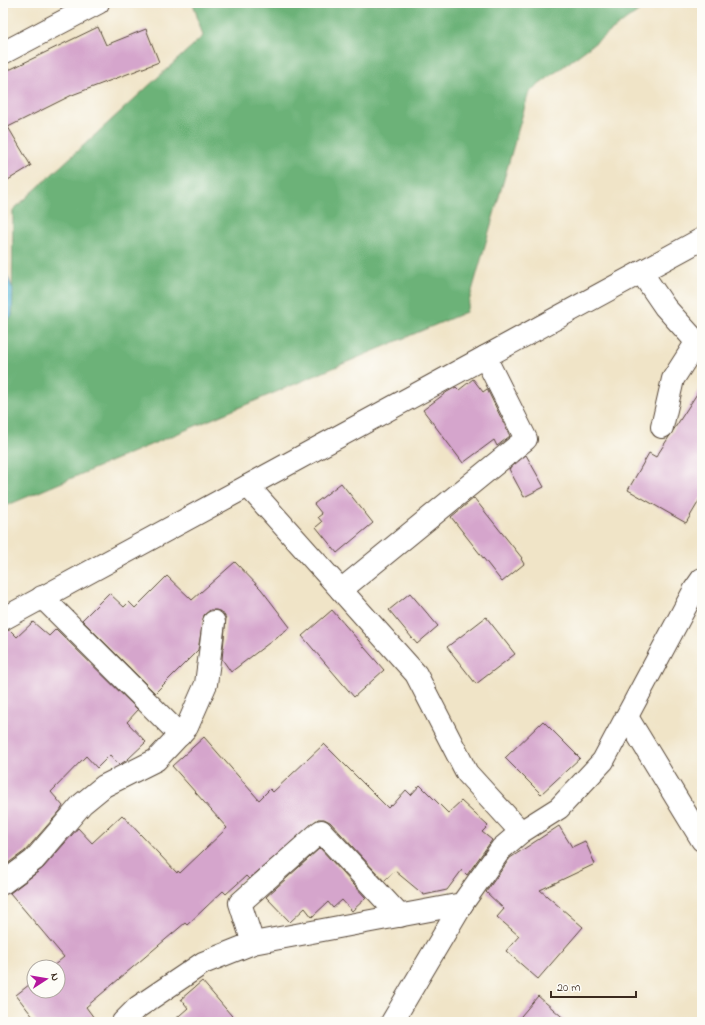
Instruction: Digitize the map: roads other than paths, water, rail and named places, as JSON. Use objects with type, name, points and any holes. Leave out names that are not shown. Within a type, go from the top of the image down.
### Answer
[{"type":"street","points":[[3,52],[98,3]]},
{"type":"street","points":[[3,618],[702,239]]},
{"type":"street","points":[[641,272],[666,307],[699,345],[672,379],[662,427]]},
{"type":"street","points":[[341,590],[526,438],[485,357]]},
{"type":"street","points":[[248,486],[416,674],[466,773],[520,832]]},
{"type":"street","points":[[392,1022],[462,904],[501,849],[520,832],[559,808],[603,761],[694,589],[702,579]]},
{"type":"street","points":[[42,598],[180,735]]},
{"type":"street","points":[[3,883],[34,860],[82,804],[104,786],[156,760],[187,727],[206,684],[214,622]]},
{"type":"street","points":[[627,717],[702,840]]},
{"type":"street","points":[[253,943],[240,903],[321,831],[400,916]]},
{"type":"street","points":[[123,1022],[138,1007],[203,963],[253,943],[462,904]]},
{"type":"water","points":[[3,270],[5,270],[13,290],[12,316],[3,323]]}]
